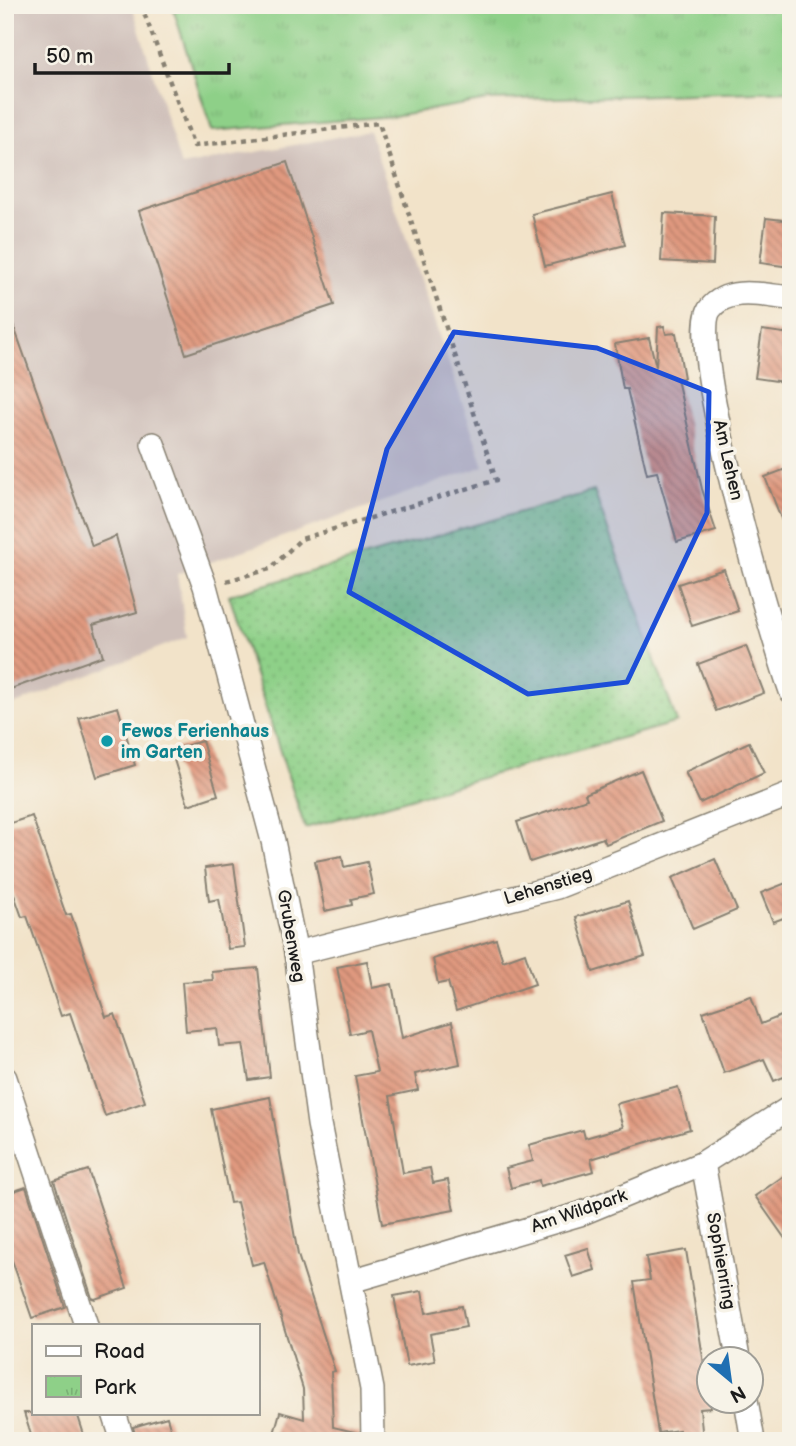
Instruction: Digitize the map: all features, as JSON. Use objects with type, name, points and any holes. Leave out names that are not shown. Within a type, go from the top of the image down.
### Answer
[{"type":"street","name":"Am Lehen","points":[[791,298],[743,293],[725,298],[710,308],[706,318],[706,339],[720,438],[768,624],[791,691]]},
{"type":"street","name":"Grubenweg","points":[[153,444],[205,586],[273,841],[296,953],[319,1124],[372,1389],[373,1441]]},
{"type":"street","name":"Lehenstieg","points":[[296,953],[557,887],[791,794]]},
{"type":"street","points":[[5,1078],[86,1324]]},
{"type":"street","name":"Am Wildpark","points":[[351,1281],[580,1214],[704,1163],[791,1107]]},
{"type":"street","name":"Sophienring","points":[[704,1163],[735,1344]]},
{"type":"street","points":[[114,1414],[123,1441]]},
{"type":"street","points":[[748,1414],[753,1441]]},
{"type":"path","points":[[141,5],[194,146],[379,123],[496,480],[301,539],[270,569],[205,586]]},
{"type":"highlighted area","points":[[454,332],[597,348],[709,392],[707,513],[627,682],[528,694],[349,592],[387,449]]},
{"type":"shaded area","points":[[5,5],[132,5],[181,166],[369,131],[484,466],[177,574],[187,637],[5,708]]},
{"type":"green space","points":[[172,5],[791,5],[791,91],[488,100],[393,116],[212,131]]},
{"type":"green space","points":[[594,491],[677,722],[305,828],[229,595]]},
{"type":"building","points":[[287,162],[334,305],[186,354],[139,211]]},
{"type":"building","points":[[612,194],[625,245],[545,266],[532,214]]},
{"type":"building","points":[[664,213],[715,216],[713,264],[661,261]]},
{"type":"building","points":[[766,218],[791,221],[791,267],[760,263]]},
{"type":"building","points":[[5,310],[8,310],[92,546],[116,536],[137,612],[93,625],[103,656],[5,691]]},
{"type":"building","points":[[664,326],[666,334],[676,333],[684,378],[677,379],[702,489],[716,531],[677,542],[657,472],[647,474],[627,389],[623,389],[615,344],[649,338],[656,367],[658,327]]},
{"type":"building","points":[[762,330],[791,334],[791,383],[755,378]]},
{"type":"building","points":[[791,467],[791,539],[789,539],[765,477]]},
{"type":"building","points":[[724,569],[738,611],[692,626],[678,584]]},
{"type":"building","points":[[746,646],[764,693],[716,711],[698,664]]},
{"type":"building","name":"Fewos Ferienhaus im Garten","points":[[118,707],[135,765],[97,777],[79,718]]},
{"type":"building","points":[[202,741],[218,795],[188,805],[171,750]]},
{"type":"building","points":[[749,742],[764,773],[700,803],[685,772]]},
{"type":"building","points":[[641,770],[662,821],[606,844],[603,838],[530,862],[517,822],[587,799],[585,794]]},
{"type":"building","points":[[32,816],[66,915],[71,914],[106,1017],[115,1014],[145,1102],[105,1116],[70,1013],[61,1016],[27,916],[22,917],[5,869],[5,825]]},
{"type":"building","points":[[342,856],[344,867],[367,862],[374,894],[351,899],[352,905],[325,911],[315,861]]},
{"type":"building","points":[[715,859],[737,910],[693,929],[672,878]]},
{"type":"building","points":[[234,864],[245,947],[228,949],[219,899],[209,901],[205,868]]},
{"type":"building","points":[[791,881],[791,915],[773,922],[761,893]]},
{"type":"building","points":[[628,901],[645,956],[593,972],[576,917]]},
{"type":"building","points":[[496,939],[503,961],[525,953],[535,984],[456,1011],[448,982],[438,984],[433,959]]},
{"type":"building","points":[[367,961],[372,988],[392,984],[402,1038],[452,1022],[460,1064],[415,1074],[418,1090],[390,1096],[403,1173],[430,1168],[433,1183],[448,1180],[454,1210],[382,1224],[355,1076],[377,1072],[368,1030],[350,1034],[337,967]]},
{"type":"building","points":[[258,968],[270,1077],[249,1080],[243,1044],[219,1046],[217,1028],[186,1031],[182,982],[213,980],[212,972]]},
{"type":"building","points":[[751,996],[761,1024],[791,1012],[791,1074],[774,1081],[764,1059],[724,1073],[703,1012]]},
{"type":"building","points":[[678,1087],[690,1129],[591,1159],[594,1171],[540,1186],[539,1180],[511,1188],[506,1168],[533,1161],[529,1145],[583,1130],[585,1138],[623,1127],[616,1104]]},
{"type":"building","points":[[270,1097],[298,1255],[335,1371],[331,1372],[333,1427],[359,1433],[359,1441],[272,1441],[280,1412],[304,1419],[303,1389],[264,1262],[252,1265],[237,1202],[230,1203],[211,1109]]},
{"type":"building","points":[[88,1170],[127,1288],[95,1299],[92,1298],[54,1181]]},
{"type":"building","points":[[791,1171],[791,1247],[755,1196]]},
{"type":"building","points":[[26,1187],[65,1307],[32,1318],[5,1240],[5,1194]]},
{"type":"building","points":[[588,1248],[595,1270],[573,1277],[565,1255]]},
{"type":"building","points":[[686,1250],[701,1344],[694,1344],[694,1414],[700,1414],[703,1441],[680,1441],[679,1430],[658,1433],[634,1282],[650,1280],[646,1257]]},
{"type":"building","points":[[422,1291],[426,1313],[462,1306],[466,1327],[430,1334],[435,1361],[407,1366],[394,1296]]},
{"type":"building","points":[[24,1413],[77,1414],[86,1441],[33,1441]]},
{"type":"building","points":[[167,1417],[174,1441],[137,1441],[133,1427]]},
{"type":"place","name":"Fewos Ferienhaus im Garten","points":[[107,741]]}]
